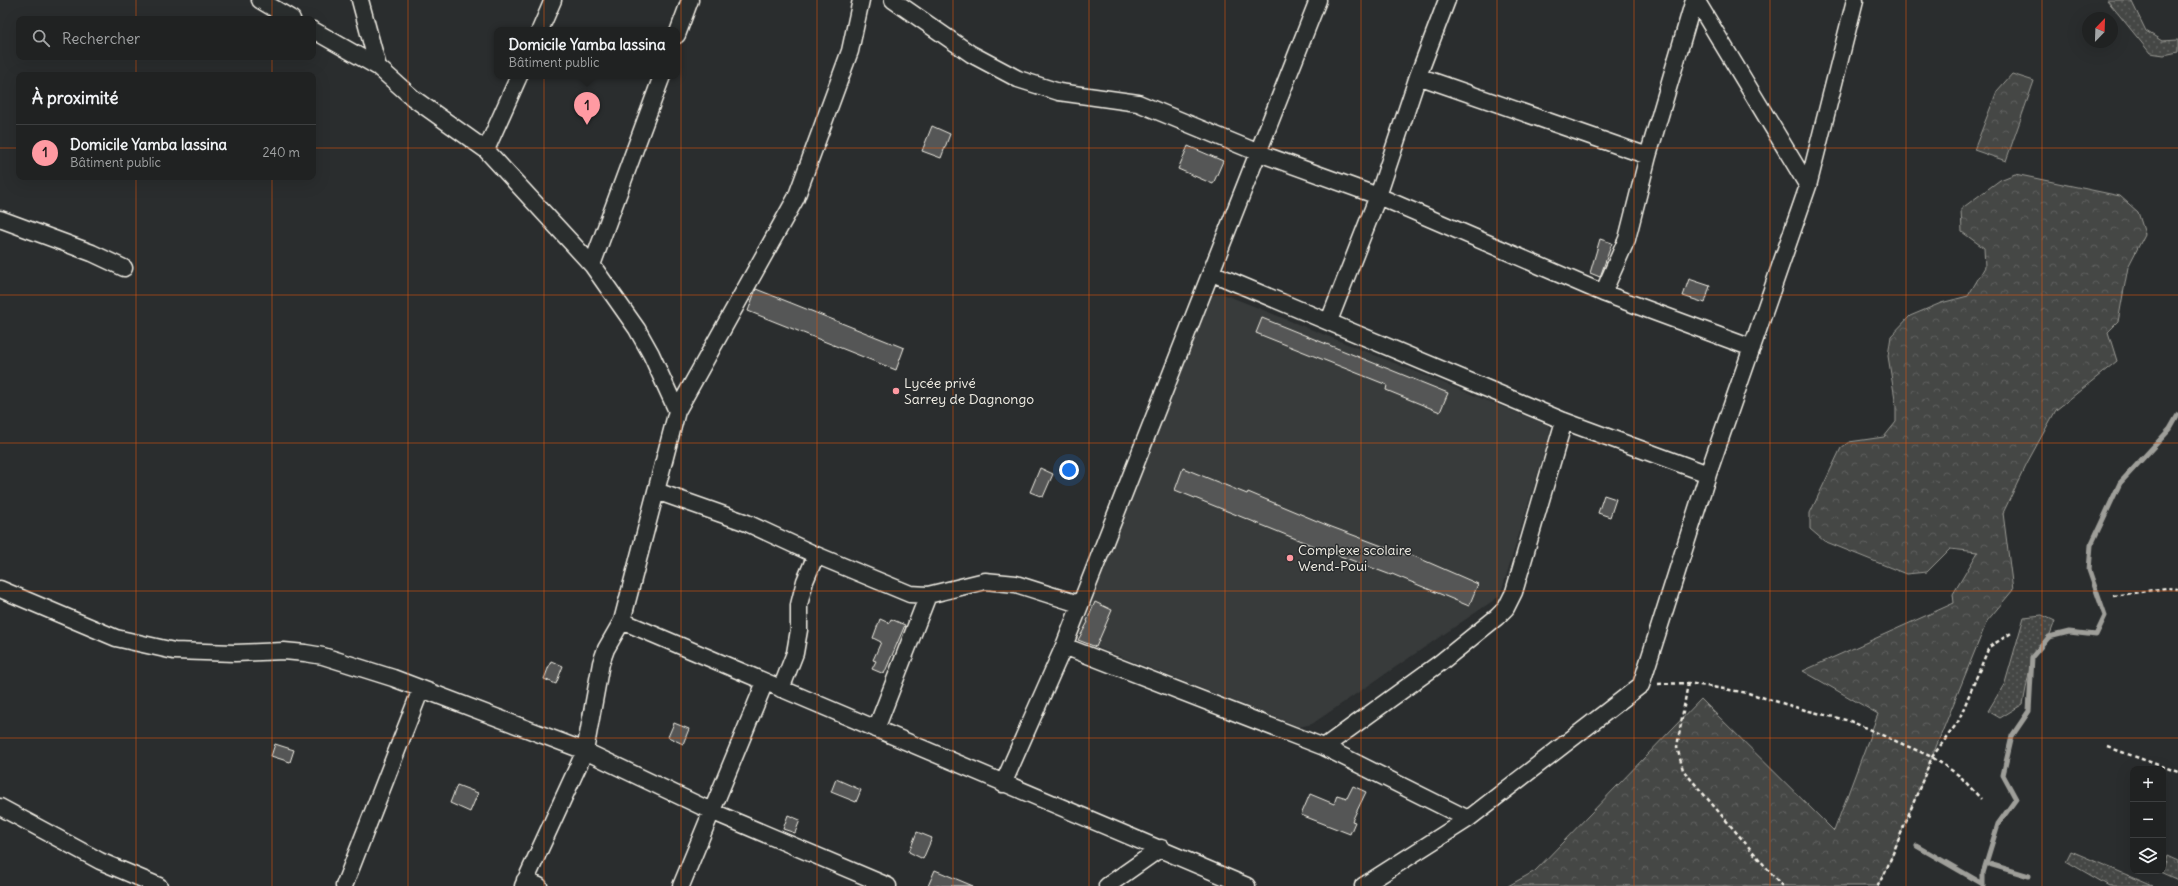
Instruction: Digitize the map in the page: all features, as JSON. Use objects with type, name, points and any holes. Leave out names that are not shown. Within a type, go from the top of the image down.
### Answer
[{"type":"street","points":[[260,0],[287,16]]},
{"type":"street","points":[[360,0],[378,67]]},
{"type":"street","points":[[541,27],[553,0]]},
{"type":"street","points":[[680,27],[690,0]]},
{"type":"street","points":[[529,884],[585,751],[601,663],[606,648],[622,620],[677,411],[796,198],[850,52],[861,0]]},
{"type":"street","points":[[893,0],[971,54],[1018,79],[1059,92],[1138,104],[1259,153],[1378,196],[1603,293],[1752,348]]},
{"type":"street","points":[[1003,784],[1064,646],[1079,604],[1212,273],[1318,0]]},
{"type":"street","points":[[1329,321],[1378,196],[1418,76],[1447,0]]},
{"type":"street","points":[[1603,293],[1627,239],[1648,156],[1695,0]]},
{"type":"street","points":[[1695,0],[1808,186]]},
{"type":"street","points":[[1363,886],[1468,819],[1641,685],[1708,474],[1808,186],[1855,0]]},
{"type":"street","points":[[316,32],[378,67],[413,98],[486,150],[592,265],[637,329],[651,354],[677,411]]},
{"type":"street","points":[[1418,76],[1648,156]]},
{"type":"street","points":[[486,150],[518,79]]},
{"type":"street","points":[[592,265],[661,79]]},
{"type":"street","points":[[0,218],[92,253],[124,268]]},
{"type":"street","points":[[1212,273],[1564,421],[1708,474]]},
{"type":"street","points":[[1324,747],[1440,663],[1506,608],[1514,592],[1564,421]]},
{"type":"street","points":[[656,491],[747,524],[816,555],[910,594],[928,595],[985,581],[1016,584],[1079,604]]},
{"type":"street","points":[[781,689],[795,653],[799,630],[799,605],[805,581],[816,555]]},
{"type":"street","points":[[0,590],[116,638],[174,651],[235,653],[284,651],[323,656],[422,689],[585,751],[711,811],[888,886]]},
{"type":"street","points":[[876,729],[928,595]]},
{"type":"street","points":[[622,620],[1003,784],[1161,848],[1247,886]]},
{"type":"street","points":[[1064,646],[1324,747],[1468,819]]},
{"type":"street","points":[[681,886],[765,682]]},
{"type":"street","points":[[344,886],[422,689]]},
{"type":"street","points":[[0,807],[100,861],[159,886]]},
{"type":"street","points":[[1106,886],[1161,848]]},
{"type":"path","points":[[2113,596],[2167,588],[2178,589]]},
{"type":"path","points":[[1877,886],[1885,873],[1932,757],[1958,722],[1989,647],[2013,632]]},
{"type":"path","points":[[1688,683],[1677,747],[1683,770],[1782,886]]},
{"type":"path","points":[[1641,685],[1688,683],[1748,693],[1805,710],[1850,721],[1932,757],[1960,776],[1981,799]]},
{"type":"path","points":[[2108,747],[2178,772]]},
{"type":"shaded area","points":[[1221,293],[1548,425],[1551,431],[1500,596],[1312,724],[1299,727],[1081,641],[1078,629],[1210,296]]},
{"type":"green space","points":[[2107,0],[2131,0],[2146,31],[2162,41],[2178,40],[2178,52],[2164,55],[2150,53]]},
{"type":"green space","points":[[2012,74],[2034,81],[2006,161],[1974,150],[1997,91]]},
{"type":"green space","points":[[2015,174],[2120,196],[2138,212],[2145,234],[2128,267],[2118,322],[2108,332],[2117,361],[2056,410],[2027,463],[2003,513],[2013,590],[1987,621],[1885,873],[1877,886],[1508,886],[1535,871],[1701,699],[1834,831],[1878,714],[1803,671],[1954,603],[1953,594],[1978,552],[1950,549],[1927,572],[1906,574],[1824,541],[1810,529],[1810,513],[1841,448],[1849,442],[1884,437],[1896,422],[1896,405],[1888,356],[1891,336],[1910,316],[1941,303],[1968,296],[1985,267],[1984,248],[1962,232],[1961,209],[2000,180]]},
{"type":"green space","points":[[2042,615],[2055,621],[2049,637],[2032,657],[2023,704],[2000,718],[1988,711],[2005,683],[2024,617]]},
{"type":"green space","points":[[2071,851],[2153,886],[2109,886],[2066,861]]},
{"type":"green space","points":[[2167,856],[2178,861],[2178,880],[2164,874],[2166,874]]},
{"type":"building","points":[[932,126],[950,134],[941,158],[922,151]]},
{"type":"building","points":[[1188,146],[1223,161],[1213,184],[1178,169]]},
{"type":"building","points":[[1600,239],[1612,243],[1600,277],[1590,273]]},
{"type":"building","points":[[1689,279],[1710,286],[1705,303],[1683,296]]},
{"type":"building","points":[[756,289],[904,348],[896,370],[748,311]]},
{"type":"building","points":[[1262,318],[1448,393],[1440,412],[1386,390],[1387,385],[1256,333]]},
{"type":"building","points":[[1040,468],[1053,474],[1043,497],[1030,492]]},
{"type":"building","points":[[1183,468],[1247,494],[1248,492],[1329,526],[1406,555],[1407,553],[1478,584],[1469,606],[1392,574],[1391,575],[1311,545],[1175,490]]},
{"type":"building","points":[[1604,495],[1616,499],[1610,517],[1598,513]]},
{"type":"building","points":[[1095,602],[1112,610],[1096,647],[1078,640],[1088,622],[1087,621]]},
{"type":"building","points":[[880,619],[889,623],[891,619],[905,625],[884,674],[872,669],[876,661],[873,660],[881,642],[873,638]]},
{"type":"building","points":[[551,661],[563,666],[556,684],[544,679]]},
{"type":"building","points":[[674,723],[689,729],[683,744],[668,737]]},
{"type":"building","points":[[275,744],[294,750],[290,762],[271,756]]},
{"type":"building","points":[[836,779],[861,790],[856,802],[831,792]]},
{"type":"building","points":[[457,785],[478,793],[470,812],[450,803]]},
{"type":"building","points":[[1353,786],[1366,792],[1352,821],[1355,822],[1350,834],[1301,815],[1310,794],[1334,804],[1337,795],[1347,798]]},
{"type":"building","points":[[788,815],[800,820],[795,833],[783,829]]},
{"type":"building","points":[[917,832],[932,838],[923,859],[909,852]]},
{"type":"building","points":[[935,870],[973,886],[928,886]]},
{"type":"waterway","points":[[1983,886],[1983,873],[1998,824],[2016,799],[2003,775],[2012,736],[2029,711],[2032,657],[2049,637],[2069,632],[2096,635],[2105,616],[2089,570],[2091,545],[2120,483],[2170,429],[2178,415]]},
{"type":"waterway","points":[[1917,846],[1983,884]]},
{"type":"waterway","points":[[1986,863],[2029,876]]},
{"type":"place","name":"Domicile Yamba lassina","points":[[587,125]]},
{"type":"place","name":"Lycée privé Sarrey de Dagnongo","points":[[896,391]]},
{"type":"place","name":"Complexe scolaire Wend-Poui","points":[[1290,558]]}]
